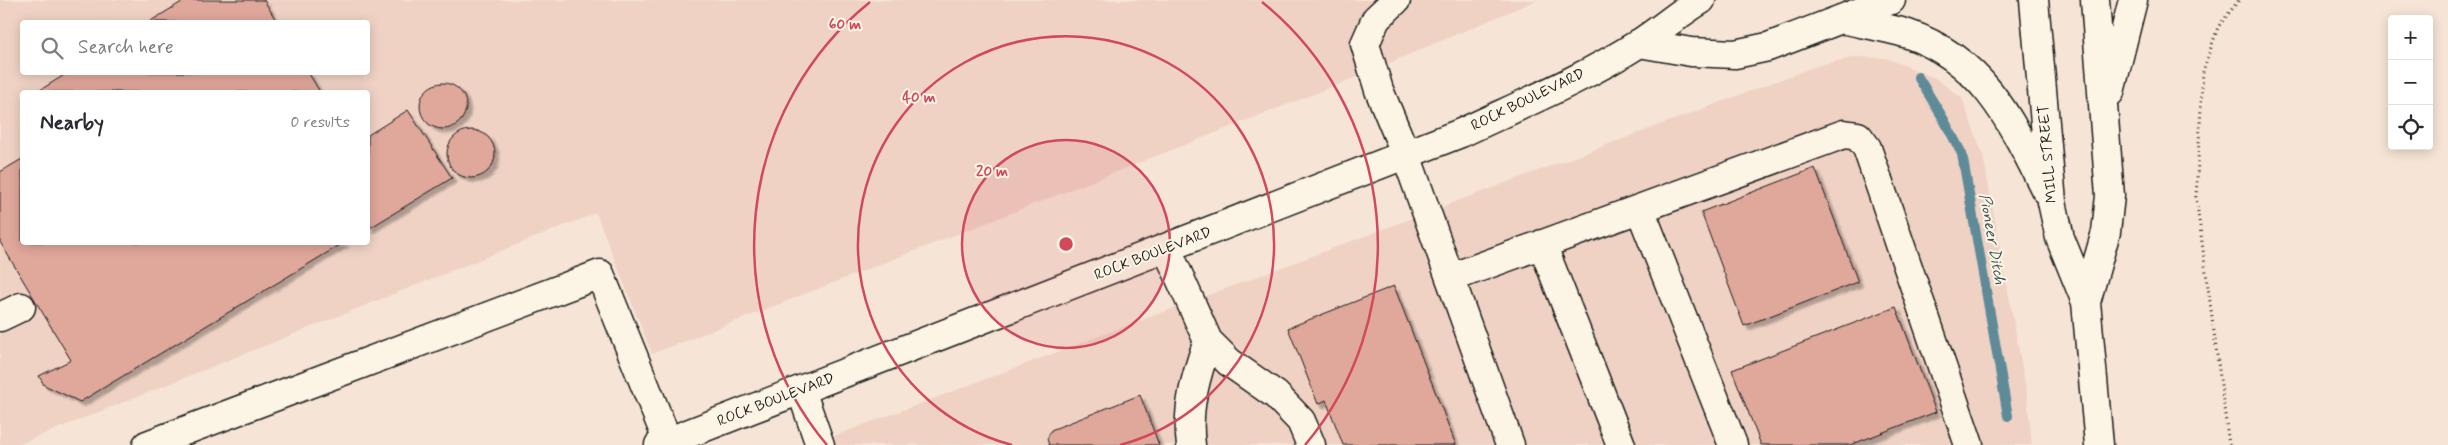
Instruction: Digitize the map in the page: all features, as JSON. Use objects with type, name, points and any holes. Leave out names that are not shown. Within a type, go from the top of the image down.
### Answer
[{"type":"main road","points":[[1396,0],[1376,18],[1365,44],[1379,90],[1406,155],[1510,445]]},
{"type":"main road","name":"ROCK BOULEVARD","points":[[664,443],[1461,134],[1639,43],[1678,14],[1701,0]]},
{"type":"main road","points":[[1639,43],[1692,52],[1735,54],[1768,47],[1891,0]]},
{"type":"main road","name":"MILL STREET","points":[[2034,0],[2052,202],[2060,238],[2086,302],[2095,445]]},
{"type":"main road","name":"MILL STREET","points":[[2086,302],[2106,232],[2110,196],[2094,0]]},
{"type":"main road","points":[[2104,117],[2133,0]]},
{"type":"main road","points":[[1841,19],[1907,34],[1930,43],[1953,55],[1975,74],[1999,103],[2016,130],[2052,202]]},
{"type":"main road","points":[[1450,278],[1844,134],[1858,136],[1867,148],[1969,445]]},
{"type":"main road","points":[[1640,208],[1733,445]]},
{"type":"main road","points":[[1542,244],[1621,445]]},
{"type":"main road","points":[[1167,249],[1208,341],[1229,362],[1276,395],[1301,421],[1311,445]]},
{"type":"main road","points":[[147,445],[600,274],[664,443]]},
{"type":"main road","points":[[1191,445],[1189,429],[1195,378],[1208,341]]},
{"type":"main road","points":[[801,390],[820,445]]},
{"type":"path","points":[[2228,445],[2196,197],[2203,71],[2218,28],[2239,0]]},
{"type":"shaded area","points":[[0,0],[1537,0],[1342,83],[652,354],[596,213],[17,445],[0,445]]},
{"type":"shaded area","points":[[1856,57],[1886,58],[1935,78],[1962,98],[1983,155],[2027,394],[2032,445],[810,445],[1819,65]]},
{"type":"building","points":[[185,0],[264,0],[276,20],[152,20]]},
{"type":"building","points":[[64,75],[310,75],[319,90],[40,90]]},
{"type":"building","points":[[448,83],[460,89],[465,97],[465,115],[460,123],[452,128],[438,129],[426,123],[421,115],[420,101],[426,89],[434,84]]},
{"type":"building","points":[[408,110],[452,178],[370,228],[370,134]]},
{"type":"building","points":[[466,130],[476,130],[485,134],[491,140],[494,145],[494,163],[485,174],[476,178],[466,178],[457,174],[451,168],[447,159],[447,149],[451,140],[457,134]]},
{"type":"building","points":[[20,160],[20,245],[340,245],[80,402],[44,385],[39,376],[71,360],[0,242],[0,172]]},
{"type":"building","points":[[1815,168],[1858,282],[1744,326],[1701,212]]},
{"type":"building","points":[[1394,286],[1456,445],[1343,445],[1326,400],[1318,404],[1288,328]]},
{"type":"building","points":[[1896,307],[1936,412],[1850,445],[1761,445],[1732,370]]},
{"type":"building","points":[[1140,395],[1159,445],[1049,445],[1047,439],[1051,430]]},
{"type":"waterway","name":"Pioneer Ditch","points":[[1918,77],[1962,154],[2008,416]]}]
